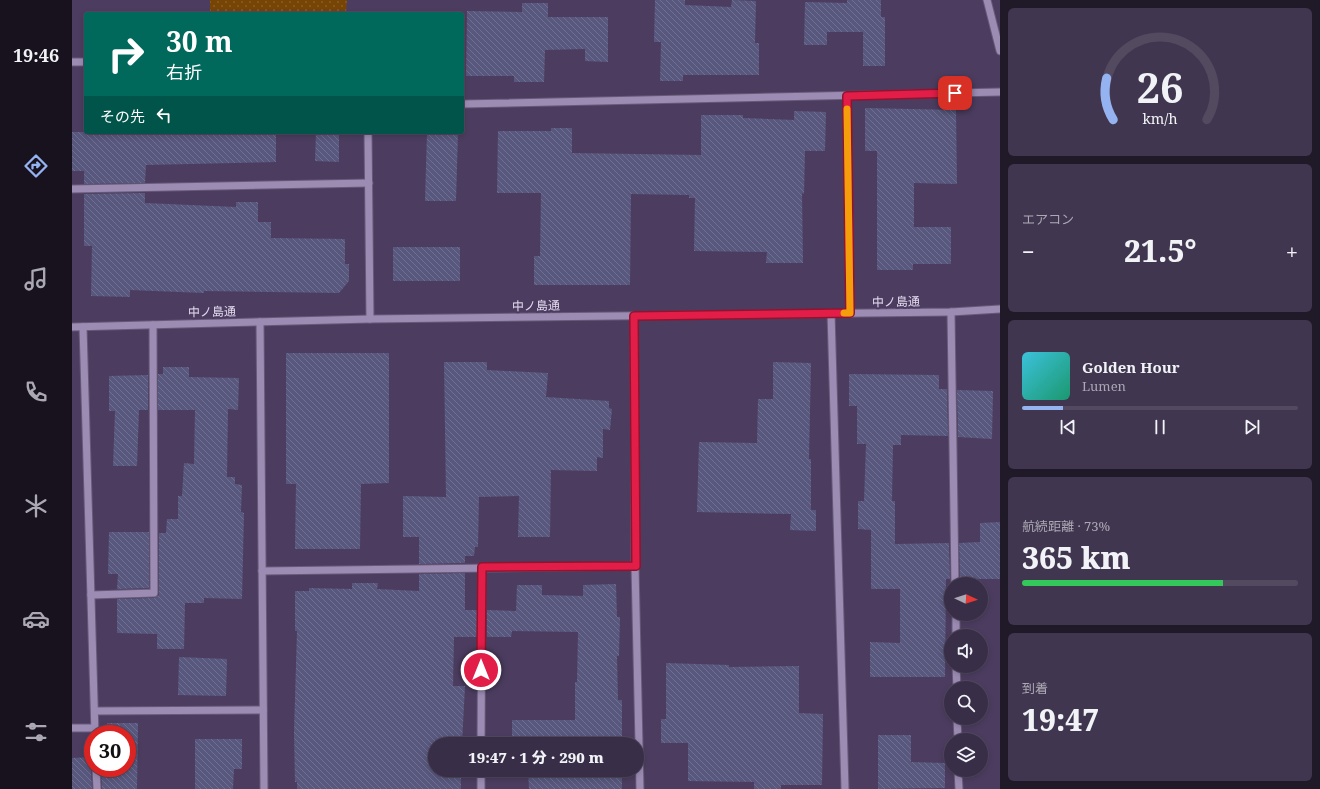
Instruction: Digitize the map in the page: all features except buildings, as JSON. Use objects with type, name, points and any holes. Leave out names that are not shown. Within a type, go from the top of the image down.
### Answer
[{"type":"street","points":[[987,0],[1000,51]]},
{"type":"street","points":[[72,62],[84,62]]},
{"type":"street","points":[[464,104],[1000,92]]},
{"type":"street","points":[[847,96],[850,313]]},
{"type":"street","points":[[368,134],[370,319]]},
{"type":"street","points":[[72,189],[369,183]]},
{"type":"street","name":"中ノ島通","points":[[72,326],[83,327],[370,319],[950,312],[1000,309]]},
{"type":"street","points":[[950,312],[955,577]]},
{"type":"street","points":[[830,313],[845,789]]},
{"type":"street","points":[[634,316],[640,789]]},
{"type":"street","points":[[260,322],[264,789]]},
{"type":"street","points":[[91,595],[154,594],[153,325]]},
{"type":"street","points":[[83,327],[95,725]]},
{"type":"street","points":[[262,571],[636,566]]},
{"type":"street","points":[[481,737],[482,567]]},
{"type":"street","points":[[95,711],[263,710]]},
{"type":"street","points":[[72,728],[84,730]]},
{"type":"street","points":[[96,777],[97,789]]},
{"type":"street","points":[[480,789],[481,777]]},
{"type":"street","points":[[958,777],[958,789]]},
{"type":"shaded area","points":[[210,0],[347,0],[346,12],[210,12]]},
{"type":"slow traffic","points":[[844,313],[850,313],[847,109]]},
{"type":"route","points":[[481,670],[482,567],[636,566],[634,316],[850,313],[847,96],[955,93]]}]
